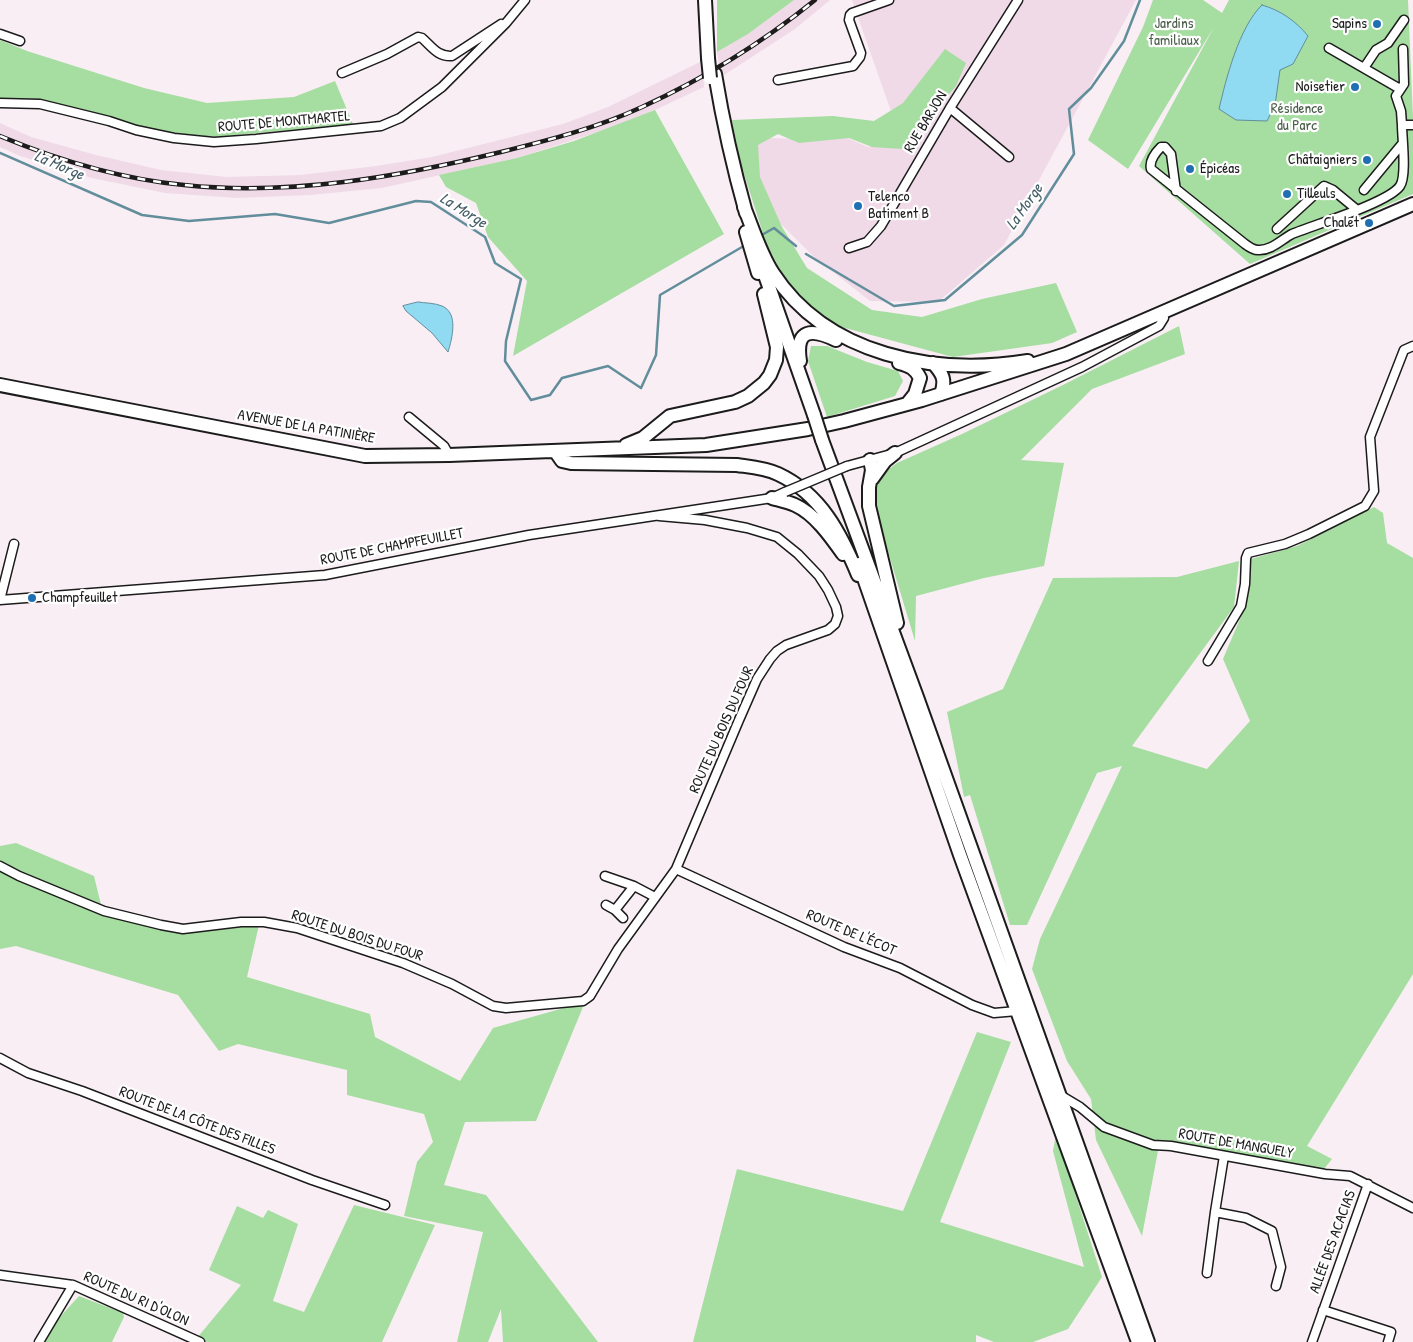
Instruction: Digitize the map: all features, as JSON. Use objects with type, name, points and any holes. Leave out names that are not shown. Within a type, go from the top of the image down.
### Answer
[{"type":"main road","points":[[616,449],[643,438],[670,416],[735,402],[756,390],[770,374],[776,360],[777,347],[761,282],[725,158],[713,76],[705,0]]},
{"type":"main road","points":[[711,0],[711,57]]},
{"type":"main road","points":[[713,76],[724,130],[744,207],[810,420]]},
{"type":"main road","points":[[744,207],[761,250],[772,271],[801,308],[830,330],[856,343],[915,361],[975,365],[1020,362],[1066,354],[1163,314],[1413,204]]},
{"type":"main road","points":[[761,282],[810,420],[820,440],[917,698],[1148,1342]]},
{"type":"main road","points":[[810,420],[798,347],[800,340],[808,333],[814,332],[826,335],[856,349],[911,366],[920,378],[915,394],[907,404]]},
{"type":"main road","name":"AVENUE DE LA PATINIÈRE","points":[[0,385],[365,456],[449,455],[706,445],[810,420],[907,404],[1066,354]]},
{"type":"main road","points":[[933,363],[943,376],[944,384],[941,394]]},
{"type":"main road","points":[[663,420],[660,428],[663,438],[670,446]]},
{"type":"main road","points":[[820,440],[873,606],[963,864],[1138,1342]]},
{"type":"main road","points":[[555,451],[562,460],[571,463],[737,465],[761,468],[778,474],[805,491],[817,502],[845,543],[873,606]]},
{"type":"main road","points":[[870,482],[880,468],[895,453]]},
{"type":"main road","points":[[870,460],[872,470],[869,506],[917,698]]},
{"type":"main road","points":[[772,498],[796,505],[813,518],[837,546],[861,581]]},
{"type":"street","name":"ROUTE DE MONTMARTEL","points":[[0,103],[40,104],[109,121],[136,130],[174,138],[214,142],[381,126],[400,118],[442,87],[506,23],[525,0]]},
{"type":"street","points":[[778,80],[852,66],[861,53],[849,20],[850,15],[889,0]]},
{"type":"street","name":"RUE BARJON","points":[[849,248],[867,242],[881,226],[950,108],[1018,0]]},
{"type":"street","points":[[1364,68],[1376,50],[1388,43],[1404,20]]},
{"type":"street","points":[[342,73],[387,54],[418,37],[422,38],[439,54],[452,56],[492,29],[506,23]]},
{"type":"street","points":[[0,34],[20,41]]},
{"type":"street","points":[[1329,48],[1400,89]]},
{"type":"street","points":[[1176,191],[1171,154],[1165,147],[1161,147],[1150,165],[1151,169],[1176,191],[1244,244],[1259,251],[1278,244],[1293,234],[1386,198],[1401,185],[1403,175],[1401,111],[1396,96],[1404,84],[1403,49]]},
{"type":"street","points":[[950,108],[1009,157]]},
{"type":"street","points":[[1402,125],[1413,125]]},
{"type":"street","points":[[1364,190],[1402,144]]},
{"type":"street","points":[[1277,230],[1324,186],[1333,190],[1356,209]]},
{"type":"street","name":"ROUTE DE CHAMPFEUILLET","points":[[0,600],[325,575],[529,534],[772,498],[847,466],[895,453],[1082,367],[1159,326],[1164,318],[1163,314]]},
{"type":"street","points":[[1208,661],[1240,606],[1246,584],[1246,558],[1248,553],[1285,544],[1365,506],[1374,491],[1370,436],[1404,350],[1413,346]]},
{"type":"street","points":[[409,417],[444,446],[449,455]]},
{"type":"street","name":"ROUTE DU BOIS DU FOUR","points":[[0,866],[19,876],[104,911],[161,926],[182,929],[241,922],[264,922],[297,928],[403,963],[452,984],[493,1006],[506,1008],[583,1000],[590,996],[618,949],[676,869],[757,679],[776,651],[828,630],[835,624],[838,616],[828,590],[819,576],[798,554],[777,538],[767,533],[739,526],[705,520],[659,516]]},
{"type":"street","points":[[0,600],[14,544]]},
{"type":"street","name":"ROUTE DE L'ÉCOT","points":[[676,869],[844,947],[900,968],[972,1005],[994,1013],[1017,1011]]},
{"type":"street","points":[[605,876],[634,886],[655,897]]},
{"type":"street","points":[[615,910],[634,886]]},
{"type":"street","points":[[606,905],[624,918]]},
{"type":"street","name":"ROUTE DE LA CÔTE DES FILLES","points":[[0,1058],[28,1073],[82,1091],[312,1180],[385,1205]]},
{"type":"street","name":"ROUTE DE MANGUELY","points":[[1060,1094],[1080,1107],[1104,1127],[1153,1144],[1324,1174],[1350,1176],[1413,1208]]},
{"type":"street","points":[[1207,1273],[1224,1156]]},
{"type":"street","name":"ALLÉE DES ACACIAS","points":[[1312,1342],[1368,1184]]},
{"type":"street","points":[[1215,1212],[1246,1218],[1272,1230],[1281,1267],[1276,1286]]},
{"type":"street","name":"ROUTE DU RI D'OLON","points":[[0,1275],[73,1286],[200,1342]]},
{"type":"street","points":[[39,1342],[73,1286]]},
{"type":"street","name":"ALLÉE DES ACACIAS","points":[[1323,1310],[1391,1332],[1388,1342]]},
{"type":"shaded area","points":[[794,0],[830,0],[795,29],[721,77],[717,52],[748,34]]},
{"type":"shaded area","points":[[852,0],[1136,0],[1004,245],[938,302],[870,301],[813,256],[743,186],[732,120],[749,137],[795,139],[838,134],[868,147],[888,143],[900,137]]},
{"type":"shaded area","points":[[702,61],[704,87],[610,128],[517,158],[382,188],[310,195],[237,198],[165,193],[92,178],[20,156],[0,147],[0,123],[31,137],[161,170],[227,177],[301,175],[376,166],[432,157],[563,124],[608,107]]},
{"type":"green space","points":[[717,0],[794,0],[748,34],[717,52]]},
{"type":"green space","name":"Résidence du Parc","points":[[1153,0],[1203,0],[1222,13],[1229,0],[1408,0],[1413,118],[1413,194],[1250,264],[1139,166],[1214,27],[1128,169],[1088,140],[1143,27]]},
{"type":"green space","points":[[0,40],[27,51],[144,88],[207,103],[294,97],[335,81],[353,124],[215,137],[139,130],[33,101],[0,98]]},
{"type":"green space","points":[[945,49],[966,63],[956,86],[902,149],[872,147],[849,138],[799,143],[778,134],[758,145],[760,177],[782,227],[807,268],[872,310],[922,317],[982,299],[1056,283],[1077,332],[1052,343],[953,357],[834,325],[791,290],[766,243],[740,161],[732,120],[833,116],[874,121],[903,103]]},
{"type":"green space","points":[[655,110],[724,234],[513,356],[527,281],[488,237],[476,203],[446,187],[439,175],[517,158],[574,141]]},
{"type":"green space","points":[[1179,326],[1185,354],[1092,389],[1021,460],[1064,463],[1044,566],[984,578],[916,596],[915,641],[873,502],[880,476],[897,463],[1065,384]]},
{"type":"green space","points":[[811,346],[827,346],[867,362],[898,371],[903,381],[895,396],[827,417],[808,361]]},
{"type":"green space","points":[[1374,507],[1383,513],[1387,543],[1413,558],[1413,974],[1307,1146],[1332,1159],[1324,1169],[1160,1140],[1142,1236],[1096,1140],[1091,1099],[1067,1061],[1032,969],[1040,939],[1122,766],[1097,773],[1027,925],[1010,925],[970,795],[964,797],[947,712],[1003,689],[1053,578],[1177,577],[1239,561],[1234,607],[1132,746],[1207,769],[1250,721],[1223,659],[1245,607],[1251,559],[1297,546]]},
{"type":"green space","points":[[16,843],[94,876],[103,913],[182,926],[259,925],[247,977],[370,1014],[375,1037],[460,1081],[493,1028],[585,1002],[536,1121],[465,1122],[444,1185],[486,1195],[598,1342],[503,1342],[501,1309],[488,1342],[457,1342],[483,1232],[404,1216],[417,1162],[433,1142],[424,1114],[347,1095],[347,1070],[238,1044],[219,1051],[178,995],[16,946],[0,949],[0,846]]},
{"type":"green space","points":[[977,1032],[1011,1042],[940,1222],[1084,1267],[1053,1151],[1056,1134],[1102,1277],[1068,1329],[1033,1342],[994,1342],[976,1335],[976,1342],[693,1342],[737,1169],[903,1211]]},
{"type":"green space","points":[[354,1205],[435,1225],[382,1342],[207,1342],[197,1338],[241,1285],[209,1270],[237,1206],[263,1218],[268,1210],[298,1224],[273,1301],[304,1312]]},
{"type":"green space","points":[[79,1296],[123,1313],[124,1317],[112,1342],[45,1342],[59,1318]]},
{"type":"water","points":[[1262,5],[1287,17],[1308,36],[1293,64],[1280,70],[1275,105],[1267,121],[1236,120],[1219,109],[1234,54],[1247,26]]},
{"type":"water","points":[[418,302],[442,306],[451,314],[453,327],[448,352],[432,333],[406,311],[403,306]]},
{"type":"waterway","name":"La Morge","points":[[806,254],[894,306],[945,300],[1022,235],[1074,154],[1069,109],[1091,88],[1124,41],[1140,0]]},
{"type":"waterway","name":"La Morge","points":[[0,153],[142,215],[189,221],[275,214],[329,223],[416,201],[431,202],[485,237],[495,263],[521,279],[506,341],[505,361],[531,400],[550,395],[562,378],[608,366],[641,388],[656,355],[660,295],[742,247]]},
{"type":"waterway","name":"La Morge","points":[[760,236],[774,228],[796,246]]},
{"type":"railway","points":[[0,136],[44,153],[90,167],[137,178],[184,185],[264,188],[344,182],[383,176],[462,161],[573,133],[608,121],[665,96],[710,72],[774,31],[815,0]]},
{"type":"place","name":"Sapins","points":[[1377,24]]},
{"type":"place","name":"Noisetier","points":[[1355,87]]},
{"type":"place","name":"Châtaigniers","points":[[1367,160]]},
{"type":"place","name":"Épicéas","points":[[1190,169]]},
{"type":"place","name":"Tilleuls","points":[[1287,194]]},
{"type":"place","name":"Telenco Batiment B","points":[[858,206]]},
{"type":"place","name":"Chalet","points":[[1369,223]]},
{"type":"place","name":"Champfeuillet","points":[[32,598]]},
{"type":"park label","name":"Jardins familiaux","points":[[1174,32]]}]
